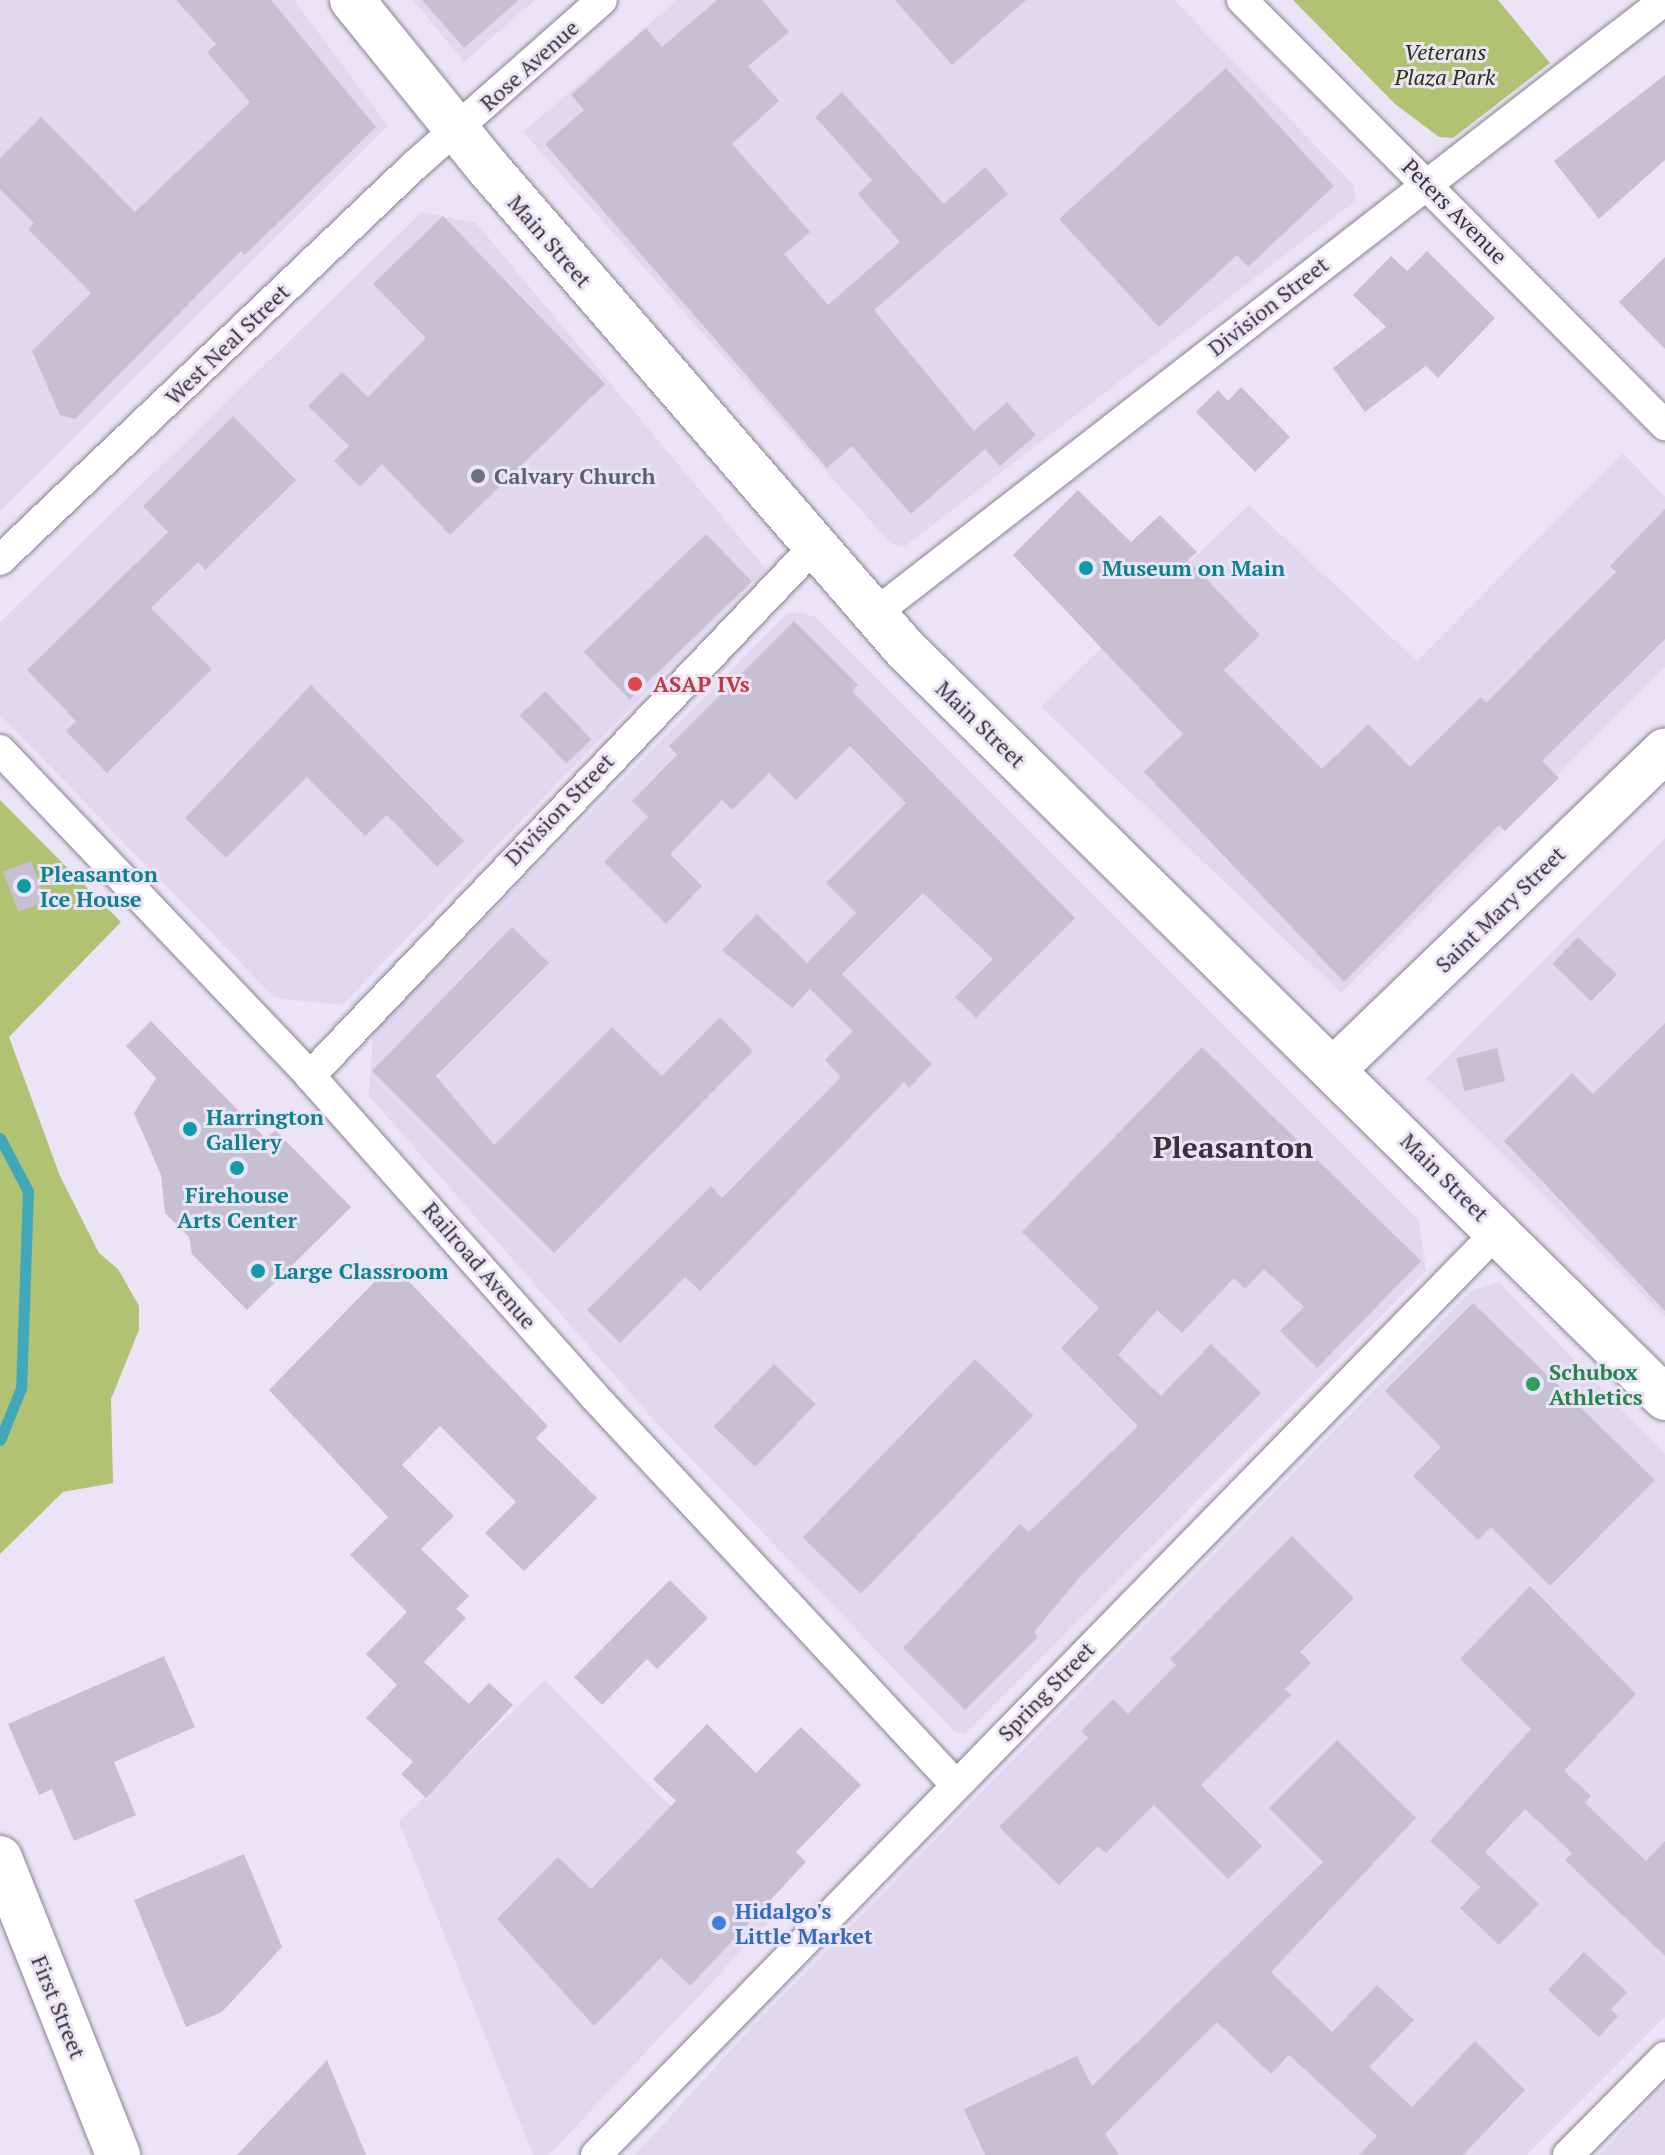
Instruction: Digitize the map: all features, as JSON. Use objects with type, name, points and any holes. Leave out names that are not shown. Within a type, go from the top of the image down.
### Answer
[{"type":"street","name":"Main Street","points":[[352,0],[456,129],[873,615],[1499,1230],[1665,1398]]},
{"type":"street","name":"Rose Avenue","points":[[456,129],[602,0]]},
{"type":"street","name":"Peters Avenue","points":[[1242,0],[1665,425]]},
{"type":"street","name":"Division Street","points":[[873,615],[1426,182],[1665,0]]},
{"type":"street","name":"West Neal Street","points":[[0,560],[456,129]]},
{"type":"street","name":"Division Street","points":[[310,1076],[813,548]]},
{"type":"street","name":"Railroad Avenue","points":[[0,750],[310,1076],[593,1395],[955,1784]]},
{"type":"street","name":"Saint Mary Street","points":[[1335,1068],[1665,750]]},
{"type":"street","name":"Spring Street","points":[[596,2155],[1499,1230]]},
{"type":"street","name":"First Street","points":[[0,1858],[118,2155]]},
{"type":"street","points":[[1568,2155],[1665,2057]]},
{"type":"shaded area","points":[[0,0],[294,0],[388,126],[0,511]]},
{"type":"shaded area","points":[[413,0],[535,0],[464,62]]},
{"type":"shaded area","points":[[677,0],[1174,0],[1354,185],[1355,201],[904,547],[891,544],[523,132]]},
{"type":"shaded area","points":[[422,212],[476,223],[766,569],[342,1005],[275,998],[0,715],[0,622]]},
{"type":"shaded area","points":[[1623,453],[1665,497],[1665,667],[1341,993],[1041,707],[1249,505],[1417,661]]},
{"type":"shaded area","points":[[801,612],[815,617],[1419,1221],[1426,1271],[965,1734],[955,1732],[652,1418],[369,1096],[373,1031],[787,614]]},
{"type":"shaded area","points":[[1665,838],[1665,1317],[1426,1079]]},
{"type":"shaded area","points":[[1499,1282],[1665,1454],[1665,2017],[1527,2155],[635,2155],[750,2029],[1471,1291]]},
{"type":"shaded area","points":[[545,1680],[777,1913],[549,2155],[533,2155],[399,1822]]},
{"type":"shaded area","points":[[1665,2085],[1665,2155],[1599,2155]]},
{"type":"green space","name":"Veterans Plaza Park","points":[[1293,0],[1498,0],[1550,63],[1453,138],[1439,137],[1395,104]]},
{"type":"green space","points":[[0,800],[121,922],[9,1037],[60,1176],[99,1253],[118,1269],[139,1306],[139,1330],[111,1399],[113,1483],[63,1492],[0,1554]]},
{"type":"building","points":[[176,0],[271,0],[376,127],[245,255],[241,251],[75,419],[60,415],[32,351],[91,293],[28,229],[34,223],[0,189],[0,158],[41,117],[135,212],[250,102],[207,52],[216,44]]},
{"type":"building","points":[[422,0],[519,0],[464,48]]},
{"type":"building","points":[[717,0],[762,0],[789,32],[748,66],[779,101],[732,144],[810,232],[784,254],[828,305],[900,242],[858,194],[872,180],[815,117],[842,92],[944,204],[985,167],[1008,194],[874,310],[974,431],[1007,402],[1036,435],[1000,466],[985,449],[911,514],[852,446],[827,468],[545,144],[584,110],[571,95],[646,28],[662,47]]},
{"type":"building","points":[[895,0],[1026,0],[952,65]]},
{"type":"building","points":[[1226,68],[1334,186],[1248,267],[1237,255],[1159,327],[1059,219]]},
{"type":"building","points":[[1665,75],[1665,160],[1599,219],[1554,161]]},
{"type":"building","points":[[443,216],[605,384],[450,535],[382,464],[360,487],[334,461],[349,446],[308,406],[342,372],[368,397],[426,338],[373,284]]},
{"type":"building","points":[[1427,251],[1495,318],[1438,378],[1426,366],[1365,412],[1333,368],[1386,327],[1353,295],[1391,256],[1407,271]]},
{"type":"building","points":[[1665,257],[1665,349],[1619,302]]},
{"type":"building","points":[[1241,387],[1290,437],[1255,472],[1196,412],[1218,390],[1228,401]]},
{"type":"building","points":[[233,416],[296,480],[205,570],[198,562],[151,608],[212,669],[107,773],[66,731],[76,721],[27,670],[168,532],[143,506]]},
{"type":"building","points":[[1078,490],[1131,542],[1160,515],[1197,552],[1188,560],[1260,635],[1224,670],[1322,769],[1368,724],[1410,767],[1481,697],[1486,703],[1616,572],[1610,566],[1665,509],[1665,639],[1542,761],[1559,778],[1505,831],[1499,825],[1344,982],[1144,772],[1183,734],[1013,555]]},
{"type":"building","points":[[706,534],[752,581],[630,700],[584,652]]},
{"type":"building","points":[[794,621],[858,685],[852,691],[1075,918],[976,1018],[955,997],[993,959],[923,893],[842,974],[932,1064],[909,1088],[904,1082],[700,1291],[685,1277],[620,1343],[587,1310],[711,1186],[722,1198],[841,1077],[825,1060],[853,1031],[810,989],[792,1008],[722,950],[757,914],[807,963],[856,913],[826,883],[906,803],[850,746],[796,800],[769,773],[732,810],[722,800],[670,854],[702,886],[666,924],[604,862],[648,817],[632,801],[677,755],[669,746]]},
{"type":"building","points":[[311,685],[464,841],[437,867],[387,815],[365,836],[307,777],[226,858],[185,818]]},
{"type":"building","points":[[545,691],[592,739],[566,764],[520,715]]},
{"type":"building","name":"Pleasanton Ice House","points":[[31,861],[46,901],[18,912],[3,872]]},
{"type":"building","points":[[512,927],[549,963],[436,1076],[494,1145],[612,1027],[662,1076],[720,1017],[753,1051],[554,1253],[372,1071]]},
{"type":"building","points":[[1578,937],[1617,975],[1591,1001],[1552,964]]},
{"type":"building","name":"Firehouse Arts Center","points":[[151,1021],[266,1139],[275,1130],[351,1207],[247,1310],[192,1254],[189,1237],[165,1213],[161,1175],[134,1113],[156,1078],[126,1046]]},
{"type":"building","points":[[1665,1023],[1665,1311],[1504,1141],[1572,1073],[1593,1094]]},
{"type":"building","points":[[1202,1047],[1421,1261],[1317,1368],[1280,1331],[1304,1307],[1264,1269],[1245,1289],[1234,1278],[1182,1333],[1157,1310],[1118,1355],[1161,1396],[1211,1344],[1261,1393],[1078,1579],[1034,1632],[1038,1637],[965,1710],[903,1648],[1020,1524],[1029,1532],[1138,1426],[1061,1348],[1099,1308],[1022,1232]]},
{"type":"building","points":[[1497,1048],[1505,1081],[1464,1091],[1456,1058]]},
{"type":"building","points":[[392,1264],[548,1426],[536,1438],[597,1498],[524,1571],[485,1533],[516,1502],[440,1426],[402,1465],[454,1516],[421,1549],[469,1596],[456,1609],[466,1618],[424,1662],[469,1704],[489,1683],[513,1705],[426,1798],[401,1774],[413,1762],[366,1718],[397,1685],[366,1654],[407,1612],[350,1555],[388,1517],[269,1390]]},
{"type":"building","points":[[1473,1303],[1655,1480],[1550,1586],[1491,1527],[1478,1540],[1413,1476],[1441,1447],[1385,1391]]},
{"type":"building","points":[[975,1359],[1033,1415],[861,1594],[803,1537]]},
{"type":"building","points":[[774,1364],[816,1404],[755,1467],[714,1427]]},
{"type":"building","points":[[1292,1536],[1354,1598],[1300,1652],[1311,1663],[1285,1689],[1291,1695],[1201,1785],[1262,1846],[1228,1879],[1154,1805],[1106,1853],[1098,1846],[1059,1885],[999,1827],[1088,1738],[1081,1731],[1113,1699],[1128,1714],[1176,1665],[1170,1659]]},
{"type":"building","points":[[670,1580],[708,1618],[657,1669],[647,1659],[602,1705],[574,1677]]},
{"type":"building","points":[[1530,1586],[1636,1694],[1564,1771],[1591,1796],[1585,1803],[1646,1861],[1665,1841],[1665,1956],[1565,1860],[1572,1853],[1525,1809],[1485,1852],[1539,1904],[1499,1945],[1460,1908],[1480,1887],[1430,1841],[1531,1729],[1460,1659]]},
{"type":"building","points":[[164,1656],[195,1727],[114,1762],[136,1815],[74,1841],[52,1789],[39,1795],[8,1724]]},
{"type":"building","points":[[707,1724],[756,1773],[801,1727],[861,1785],[796,1852],[806,1862],[690,1986],[661,1958],[594,2026],[497,1919],[558,1857],[591,1889],[676,1801],[653,1779]]},
{"type":"building","points":[[1337,1740],[1416,1818],[1271,1972],[1332,2032],[1377,1985],[1414,2020],[1369,2067],[1412,2107],[1475,2041],[1525,2090],[1463,2155],[1359,2155],[1377,2136],[1289,2055],[1271,2074],[1217,2022],[1105,2134],[1119,2155],[985,2155],[964,2109],[1077,2056],[1092,2086],[1323,1862],[1269,1808]]},
{"type":"building","points":[[244,1854],[282,1947],[222,2012],[186,2027],[134,1900]]},
{"type":"building","points":[[1584,1952],[1627,1992],[1611,2010],[1618,2016],[1599,2037],[1548,1990]]},
{"type":"building","points":[[327,2060],[366,2155],[237,2155]]},
{"type":"waterway","points":[[0,1138],[28,1191],[21,1388],[0,1440]]},
{"type":"place","name":"Calvary Church","points":[[478,476]]},
{"type":"place","name":"Museum on Main","points":[[1086,568]]},
{"type":"place","name":"ASAP IVs","points":[[635,684]]},
{"type":"place","name":"Pleasanton Ice House","points":[[24,886]]},
{"type":"place","name":"Harrington Gallery","points":[[190,1129]]},
{"type":"place","name":"Firehouse Arts Center","points":[[237,1168]]},
{"type":"place","name":"Large Classroom","points":[[258,1271]]},
{"type":"place","name":"Schubox Athletics","points":[[1533,1384]]},
{"type":"place","name":"Hidalgo's Little Market","points":[[719,1923]]},
{"type":"district","name":"Pleasanton","points":[[1233,1147]]}]
